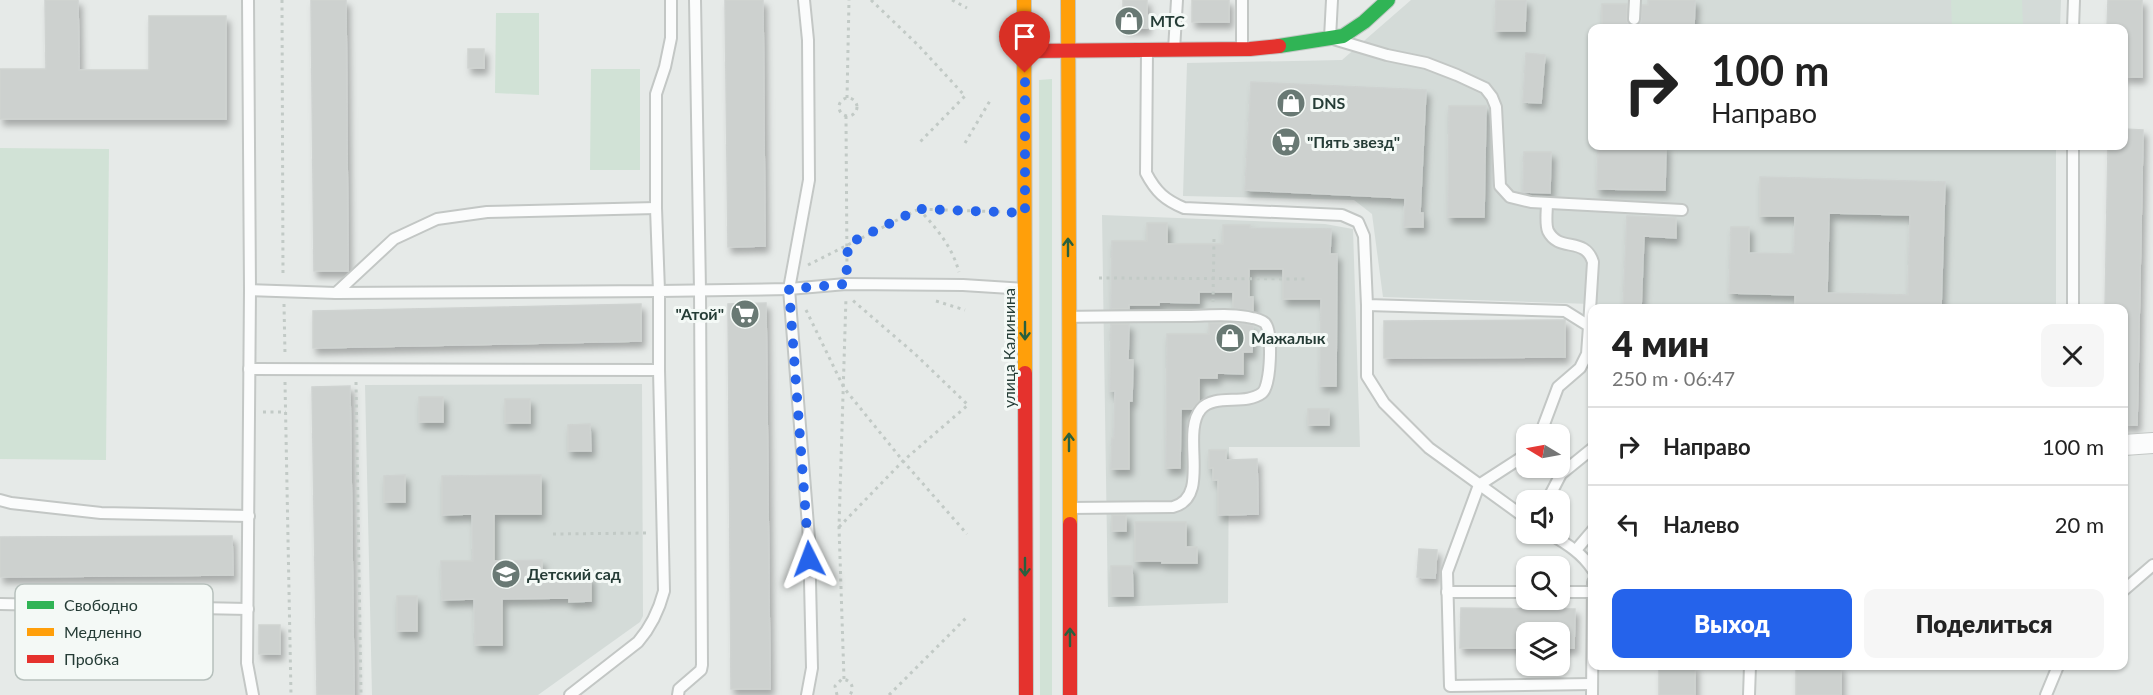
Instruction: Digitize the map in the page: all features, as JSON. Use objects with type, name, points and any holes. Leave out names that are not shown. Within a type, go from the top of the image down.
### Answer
[{"type":"main road","name":"улица Калинина","points":[[1024,0],[1026,695]]},
{"type":"main road","points":[[1068,0],[1070,695]]},
{"type":"main road","points":[[1025,51],[1242,49],[1330,38],[1343,36],[1364,22],[1388,0]]},
{"type":"street","points":[[2128,445],[2153,443]]},
{"type":"lane","points":[[248,0],[250,290],[247,663],[253,695]]},
{"type":"lane","points":[[570,695],[638,642],[659,608],[664,591],[656,208],[656,94],[671,38],[671,0]]},
{"type":"lane","points":[[678,695],[679,689],[701,670],[702,665],[700,290],[695,0]]},
{"type":"lane","points":[[804,0],[808,40],[809,180],[789,289],[809,538],[812,668],[807,695]]},
{"type":"lane","points":[[1174,50],[1177,0]]},
{"type":"lane","points":[[1242,0],[1242,49]]},
{"type":"lane","points":[[1332,0],[1330,38],[1387,55],[1426,63],[1485,88],[1496,107],[1500,186],[1509,197],[1531,202],[1682,210]]},
{"type":"lane","points":[[1634,19],[1635,0]]},
{"type":"lane","points":[[2073,24],[2074,0]]},
{"type":"lane","points":[[1147,50],[1146,173],[1154,189],[1166,201],[1184,208],[1342,216],[1358,222],[1364,236],[1367,376],[1384,403],[1429,448],[1516,511]]},
{"type":"lane","points":[[2073,150],[2073,304]]},
{"type":"lane","points":[[1547,203],[1547,230],[1554,239],[1583,248],[1590,253],[1593,262],[1590,304]]},
{"type":"lane","points":[[336,293],[394,239],[437,219],[488,212],[656,208]]},
{"type":"lane","points":[[250,290],[336,293],[659,291],[789,289],[846,284],[963,285],[1025,290]]},
{"type":"lane","points":[[1367,305],[1565,311],[1588,325]]},
{"type":"lane","points":[[1068,317],[1252,318],[1264,323],[1270,334],[1268,384],[1262,393],[1251,398],[1210,403],[1203,406],[1198,414],[1195,425],[1190,497],[1182,505],[1069,508]]},
{"type":"lane","points":[[1544,424],[1558,387],[1580,368],[1587,354],[1588,340]]},
{"type":"lane","points":[[249,369],[660,370]]},
{"type":"lane","points":[[1570,463],[1588,451]]},
{"type":"lane","points":[[1516,461],[1479,485],[1447,572],[1450,686],[1592,690],[1592,670]]},
{"type":"lane","points":[[0,500],[101,513],[249,516]]},
{"type":"lane","points":[[1576,550],[1588,536]]},
{"type":"lane","points":[[1566,544],[1588,562]]},
{"type":"lane","points":[[2128,587],[2153,565]]},
{"type":"lane","points":[[1447,592],[1516,592]]},
{"type":"lane","points":[[1570,592],[1588,592]]},
{"type":"lane","points":[[0,604],[15,604]]},
{"type":"lane","points":[[213,608],[248,609]]},
{"type":"lane","points":[[1749,695],[1750,670]]},
{"type":"lane","points":[[2046,695],[2056,670]]},
{"type":"path","points":[[282,0],[291,695]]},
{"type":"path","points":[[847,98],[849,0]]},
{"type":"path","points":[[870,0],[918,45],[965,96],[918,144]]},
{"type":"path","points":[[952,0],[967,8]]},
{"type":"path","points":[[846,116],[852,115],[857,108],[855,100],[847,98],[842,100],[839,106],[846,116],[848,244],[846,284]]},
{"type":"path","points":[[965,142],[991,99]]},
{"type":"path","points":[[919,209],[945,238],[956,260],[963,285]]},
{"type":"path","points":[[812,263],[919,209],[1025,213]]},
{"type":"path","points":[[1212,316],[1214,238]]},
{"type":"path","points":[[1099,278],[1308,279]]},
{"type":"path","points":[[839,527],[903,461],[968,405],[915,354],[846,295],[839,527],[844,680]]},
{"type":"path","points":[[934,300],[966,310]]},
{"type":"path","points":[[806,309],[844,388],[903,461],[968,534]]},
{"type":"path","points":[[356,370],[361,695]]},
{"type":"path","points":[[249,412],[286,412]]},
{"type":"path","points":[[553,534],[642,531],[663,534]]},
{"type":"path","points":[[889,695],[967,617]]},
{"type":"path","points":[[837,695],[834,691],[835,686],[844,680],[852,684],[853,690],[850,695]]},
{"type":"shaded area","points":[[1411,0],[2061,0],[2060,24],[1588,24],[1588,150],[2056,150],[2056,304],[1590,304],[1383,297],[1372,214],[1354,200],[1183,196],[1187,63],[1342,60]]},
{"type":"shaded area","name":"Мажалык","points":[[1102,215],[1325,224],[1353,229],[1360,447],[1229,447],[1228,603],[1108,607]]},
{"type":"shaded area","name":"Детский сад","points":[[642,384],[643,616],[640,622],[538,695],[372,695],[365,385]]},
{"type":"green space","points":[[1951,0],[2022,0],[2023,24],[1952,24]]},
{"type":"green space","points":[[496,13],[539,13],[539,95],[495,93]]},
{"type":"green space","points":[[591,69],[640,69],[640,170],[590,170]]},
{"type":"green space","points":[[1052,79],[1052,695],[1040,695],[1039,80]]},
{"type":"green space","points":[[0,148],[109,149],[106,460],[0,459]]},
{"type":"building","points":[[45,0],[78,0],[79,70],[149,70],[149,16],[226,16],[226,119],[0,119],[0,69],[46,69]]},
{"type":"building","points":[[311,0],[346,0],[348,271],[314,271]]},
{"type":"building","points":[[725,0],[763,0],[765,246],[728,247]]},
{"type":"building","points":[[1123,0],[1147,0],[1147,28],[1123,28]]},
{"type":"building","points":[[1192,0],[1229,0],[1229,22],[1192,22]]},
{"type":"building","points":[[1496,0],[1526,0],[1525,31],[1495,31]]},
{"type":"building","points":[[1648,0],[1695,0],[1694,24],[1639,24],[1641,23],[1642,5],[1648,5]]},
{"type":"building","points":[[2108,0],[2142,0],[2142,77],[2128,77],[2128,24],[2107,24]]},
{"type":"building","points":[[1602,4],[1627,4],[1627,22],[1630,24],[1602,24]]},
{"type":"building","points":[[468,49],[484,49],[484,68],[468,68]]},
{"type":"building","points":[[1526,53],[1545,55],[1541,103],[1523,102]]},
{"type":"building","points":[[1251,82],[1426,90],[1420,213],[1423,213],[1423,227],[1404,227],[1405,198],[1245,190]]},
{"type":"building","points":[[1449,106],[1486,106],[1484,217],[1448,217]]},
{"type":"building","points":[[2128,129],[2143,130],[2137,425],[2128,425],[2128,304],[2105,304],[2108,150],[2128,150]]},
{"type":"building","points":[[1598,150],[1666,150],[1665,190],[1597,189]]},
{"type":"building","points":[[1524,152],[1551,152],[1550,193],[1523,192]]},
{"type":"building","points":[[1760,177],[1945,182],[1941,304],[1795,304],[1795,295],[1729,293],[1731,227],[1749,227],[1749,253],[1794,254],[1795,216],[1760,216]],"holes":[[[1829,213],[1910,215],[1908,295],[1827,293]]]},
{"type":"building","points":[[1627,216],[1676,218],[1676,238],[1644,236],[1641,304],[1623,304]]},
{"type":"building","points":[[1147,223],[1167,223],[1167,244],[1223,244],[1223,225],[1250,225],[1250,228],[1331,229],[1330,254],[1337,254],[1336,386],[1320,386],[1321,299],[1283,299],[1283,269],[1249,269],[1249,297],[1253,297],[1253,311],[1233,308],[1233,292],[1199,292],[1199,303],[1159,302],[1159,305],[1129,305],[1129,309],[1111,309],[1112,241],[1147,241]]},
{"type":"building","points":[[766,303],[770,689],[731,689],[728,304]]},
{"type":"building","points":[[641,304],[641,341],[313,348],[313,311]]},
{"type":"building","points":[[1565,320],[1565,357],[1384,358],[1384,321]]},
{"type":"building","points":[[1209,323],[1236,323],[1253,326],[1252,352],[1243,352],[1243,374],[1217,373],[1217,378],[1199,378],[1199,401],[1192,409],[1181,409],[1180,468],[1166,468],[1167,334],[1209,334]]},
{"type":"building","points":[[1111,324],[1129,324],[1128,360],[1133,360],[1132,401],[1129,401],[1129,469],[1111,469],[1115,391],[1110,391]]},
{"type":"building","points":[[350,386],[354,695],[317,695],[312,387]]},
{"type":"building","points":[[419,397],[443,397],[443,422],[419,422]]},
{"type":"building","points":[[505,399],[530,399],[530,423],[505,423]]},
{"type":"building","points":[[1308,409],[1329,409],[1329,425],[1308,425]]},
{"type":"building","points":[[590,424],[591,451],[568,451],[568,425]]},
{"type":"building","points":[[1209,450],[1226,450],[1226,460],[1257,459],[1258,514],[1218,515],[1218,480],[1213,480],[1213,468],[1209,468]]},
{"type":"building","points":[[405,475],[405,502],[384,502],[384,476]]},
{"type":"building","points":[[541,475],[541,514],[494,514],[494,561],[542,560],[542,577],[591,576],[591,601],[569,602],[569,598],[502,599],[502,645],[475,645],[474,599],[442,600],[441,561],[473,561],[472,514],[442,515],[442,476]]},
{"type":"building","points":[[1112,515],[1126,515],[1126,531],[1112,531]]},
{"type":"building","points":[[1135,522],[1186,522],[1186,547],[1197,547],[1197,563],[1135,561]]},
{"type":"building","points":[[232,536],[233,575],[0,577],[0,537]]},
{"type":"building","points":[[1419,549],[1437,550],[1435,578],[1417,577]]},
{"type":"building","points":[[1111,566],[1132,566],[1133,596],[1111,596]]},
{"type":"building","points":[[397,596],[417,596],[417,631],[397,631]]},
{"type":"building","points":[[1461,608],[1575,609],[1574,648],[1570,648],[1570,622],[1516,622],[1516,648],[1460,648]]},
{"type":"building","points":[[259,625],[280,625],[280,654],[259,654]]},
{"type":"building","points":[[1659,670],[1695,670],[1695,695],[1659,695]]},
{"type":"building","points":[[1796,670],[1841,670],[1841,695],[1796,695]]},
{"type":"traffic: fast","points":[[1279,46],[1343,36],[1364,22],[1388,0]]},
{"type":"traffic: slow","points":[[1024,0],[1025,373]]},
{"type":"traffic: slow","points":[[1068,0],[1070,524]]},
{"type":"traffic: jam","points":[[1025,51],[1250,49],[1279,46]]},
{"type":"traffic: jam","points":[[1025,373],[1026,695]]},
{"type":"traffic: jam","points":[[1070,524],[1070,695]]},
{"type":"place","name":"МТС","points":[[1129,21]]},
{"type":"place","name":"DNS","points":[[1291,103]]},
{"type":"place","name":"\"Пять звезд\"","points":[[1286,142]]},
{"type":"place","name":"\"Атой\"","points":[[745,314]]},
{"type":"place","name":"Мажалык","points":[[1230,338]]},
{"type":"place","name":"Детский сад","points":[[506,574]]},
{"type":"route","points":[[809,559],[789,289],[846,284],[848,244],[919,209],[1025,213],[1025,73]]}]
